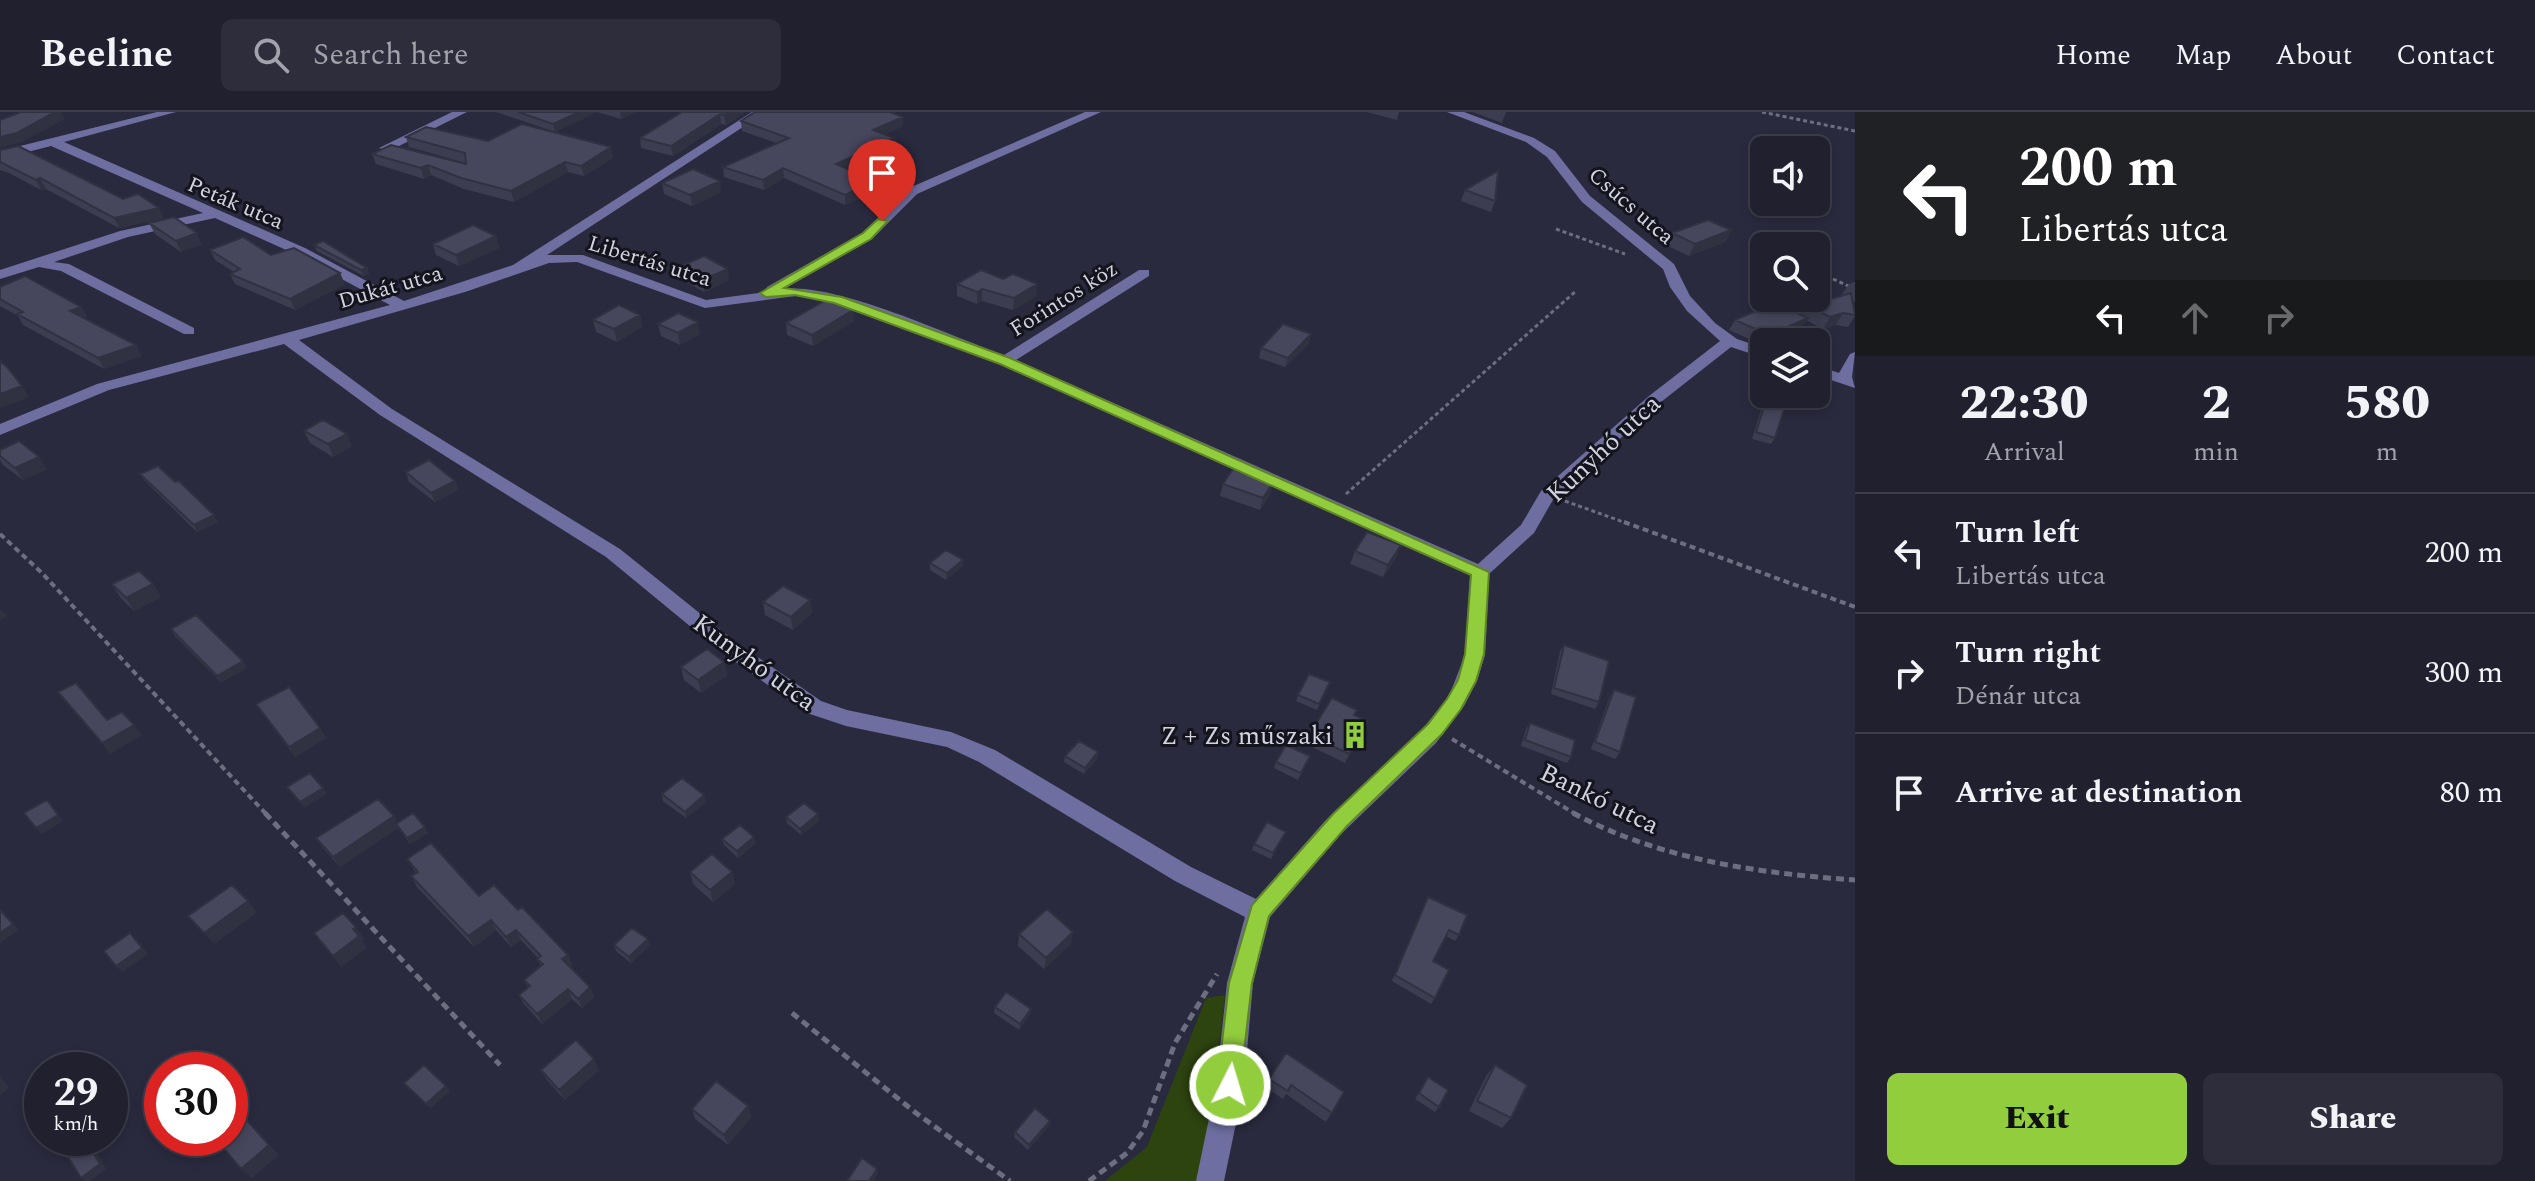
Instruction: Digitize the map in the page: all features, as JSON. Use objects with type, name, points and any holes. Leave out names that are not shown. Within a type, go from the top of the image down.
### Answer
[{"type":"street","points":[[0,155],[170,112]]},
{"type":"street","points":[[411,155],[385,148],[461,112]]},
{"type":"street","name":"Dukát utca","points":[[0,430],[103,387],[287,339],[399,304],[460,289],[518,268],[760,112]]},
{"type":"street","name":"Csúcs utca","points":[[1453,112],[1530,140],[1551,154],[1586,199],[1669,267],[1673,282],[1712,328],[1729,341],[1750,348]]},
{"type":"street","points":[[766,293],[867,236],[913,191],[1084,113]]},
{"type":"street","name":"Peták utca","points":[[55,143],[300,251],[399,304]]},
{"type":"street","points":[[0,275],[41,265],[125,234],[213,215]]},
{"type":"street","name":"Libertás utca","points":[[518,268],[548,259],[578,258],[705,304],[766,293],[795,292],[837,299],[1005,361],[1480,572]]},
{"type":"street","points":[[41,265],[64,267],[189,331]]},
{"type":"street","name":"Forintos köz","points":[[1005,361],[1144,273]]},
{"type":"street","name":"Kunyhó utca","points":[[287,339],[386,412],[613,553],[726,645],[814,707],[846,718],[951,740],[987,756],[1183,874],[1259,912]]},
{"type":"street","name":"Kunyhó utca","points":[[1480,572],[1528,529],[1547,495],[1655,399],[1729,341]]},
{"type":"street","points":[[1830,374],[1850,380],[1855,357]]},
{"type":"street","points":[[1210,1181],[1230,1085],[1240,983],[1259,912],[1340,820],[1435,729],[1460,692],[1471,667],[1480,572]]},
{"type":"path","points":[[1762,112],[1855,131]]},
{"type":"path","points":[[1556,229],[1631,256]]},
{"type":"path","points":[[1833,279],[1855,289]]},
{"type":"path","points":[[1332,506],[1576,291]]},
{"type":"path","points":[[1547,495],[1855,607]]},
{"type":"path","points":[[0,534],[42,573],[500,1065]]},
{"type":"path","name":"Bankó utca","points":[[1435,729],[1571,811],[1633,841],[1696,858],[1855,880]]},
{"type":"path","points":[[1089,1181],[1137,1141],[1148,1122],[1176,1041],[1199,998],[1225,963]]},
{"type":"path","points":[[792,1013],[904,1104],[1010,1181]]},
{"type":"green space","points":[[1225,995],[1203,1181],[1105,1181],[1147,1147],[1206,998]]},
{"type":"building","points":[[21,112],[55,112],[17,133],[0,137],[0,120]]},
{"type":"building","points":[[518,112],[579,112],[553,124]]},
{"type":"building","points":[[682,112],[730,112],[720,114],[671,146],[640,138]]},
{"type":"building","points":[[755,112],[890,112],[903,117],[873,130],[895,138],[836,164],[875,181],[845,195],[783,168],[763,180],[723,167],[789,138],[741,121]]},
{"type":"building","points":[[522,124],[611,147],[581,166],[565,162],[511,191],[461,178],[428,165],[421,168],[372,154],[391,145],[466,164],[465,153],[406,137],[426,127],[488,141]]},
{"type":"building","points":[[18,146],[123,199],[138,194],[159,208],[114,218],[40,178],[36,180],[0,162],[0,150]]},
{"type":"building","points":[[693,169],[720,181],[690,195],[662,183]]},
{"type":"building","points":[[1498,171],[1495,201],[1465,190]]},
{"type":"building","points":[[174,217],[197,233],[176,241],[149,223]]},
{"type":"building","points":[[1708,220],[1731,230],[1695,244],[1672,233]]},
{"type":"building","points":[[473,225],[496,236],[456,255],[433,244]]},
{"type":"building","points":[[243,237],[271,255],[294,248],[340,273],[290,299],[230,274],[240,269],[210,250]]},
{"type":"building","points":[[323,241],[367,268],[361,270],[314,245]]},
{"type":"building","points":[[704,256],[728,269],[702,280],[679,267]]},
{"type":"building","points":[[981,270],[1003,279],[1013,274],[1037,284],[1014,298],[982,289],[977,292],[957,284]]},
{"type":"building","points":[[25,276],[81,307],[70,311],[136,345],[98,358],[17,314],[23,312],[0,299],[0,287]]},
{"type":"building","points":[[1851,293],[1855,315],[1843,313],[1830,317],[1820,312],[1830,312],[1830,299]]},
{"type":"building","points":[[826,300],[853,310],[812,335],[786,323]]},
{"type":"building","points":[[619,305],[640,315],[614,329],[593,320]]},
{"type":"building","points":[[1753,312],[1794,312],[1808,318],[1785,328],[1753,328],[1735,320]]},
{"type":"building","points":[[678,313],[698,322],[678,333],[658,324]]},
{"type":"building","points":[[1283,324],[1311,334],[1288,358],[1261,348]]},
{"type":"building","points":[[0,361],[7,367],[22,386],[0,394]]},
{"type":"building","points":[[1764,408],[1784,409],[1775,438],[1756,432]]},
{"type":"building","points":[[323,420],[347,434],[328,444],[304,431]]},
{"type":"building","points":[[19,441],[39,457],[15,468],[0,456],[0,450]]},
{"type":"building","points":[[429,460],[455,481],[431,493],[406,472]]},
{"type":"building","points":[[158,466],[175,482],[179,481],[214,515],[194,525],[140,474]]},
{"type":"building","points":[[1233,469],[1273,483],[1263,498],[1223,484]]},
{"type":"building","points":[[1367,532],[1401,545],[1388,565],[1355,551]]},
{"type":"building","points":[[946,550],[963,560],[947,573],[930,563]]},
{"type":"building","points":[[139,571],[153,584],[126,598],[112,584]]},
{"type":"building","points":[[783,586],[810,600],[791,617],[763,602]]},
{"type":"building","points":[[196,615],[243,661],[217,676],[171,629]]},
{"type":"building","points":[[1564,645],[1609,661],[1599,702],[1554,688]]},
{"type":"building","points":[[707,649],[724,662],[698,680],[681,667]]},
{"type":"building","points":[[1309,674],[1330,682],[1319,704],[1298,695]]},
{"type":"building","points":[[76,683],[107,720],[122,712],[134,725],[102,743],[58,692]]},
{"type":"building","points":[[289,687],[320,728],[289,747],[256,704]]},
{"type":"building","points":[[1614,690],[1636,697],[1620,752],[1595,742]]},
{"type":"building","points":[[1332,698],[1357,710],[1354,715],[1368,721],[1349,754],[1309,735]]},
{"type":"building","points":[[1530,723],[1575,740],[1571,757],[1525,740]]},
{"type":"building","points":[[1079,741],[1098,752],[1085,768],[1065,756]]},
{"type":"building","points":[[1286,745],[1310,756],[1301,773],[1276,762]]},
{"type":"building","points":[[310,773],[323,788],[300,802],[287,787]]},
{"type":"building","points":[[682,778],[704,795],[685,812],[662,794]]},
{"type":"building","points":[[378,799],[394,816],[333,857],[316,838]]},
{"type":"building","points":[[47,800],[58,815],[36,828],[24,813]]},
{"type":"building","points":[[804,803],[818,814],[800,829],[786,817]]},
{"type":"building","points":[[413,813],[425,827],[407,838],[396,824]]},
{"type":"building","points":[[1267,822],[1286,832],[1273,853],[1254,844]]},
{"type":"building","points":[[740,825],[754,837],[737,851],[722,839]]},
{"type":"building","points":[[431,843],[479,896],[494,885],[518,910],[522,907],[568,955],[562,959],[590,987],[578,999],[568,989],[537,1014],[519,995],[530,986],[524,980],[543,964],[537,959],[541,956],[516,930],[506,937],[491,920],[468,936],[411,876],[418,872],[407,859]]},
{"type":"building","points":[[712,854],[732,872],[710,890],[690,872]]},
{"type":"building","points":[[232,885],[248,901],[204,933],[188,916]]},
{"type":"building","points":[[1428,897],[1467,915],[1459,935],[1449,930],[1433,961],[1449,970],[1435,998],[1395,975]]},
{"type":"building","points":[[1047,909],[1073,932],[1046,958],[1019,934]]},
{"type":"building","points":[[0,910],[13,924],[0,933]]},
{"type":"building","points":[[343,913],[356,927],[353,929],[359,936],[333,956],[314,933]]},
{"type":"building","points":[[632,928],[648,939],[629,957],[614,945]]},
{"type":"building","points":[[130,933],[142,948],[116,966],[104,951]]},
{"type":"building","points":[[1006,992],[1031,1009],[1020,1024],[995,1007]]},
{"type":"building","points":[[576,1040],[594,1059],[559,1090],[541,1070]]},
{"type":"building","points":[[1286,1053],[1344,1092],[1332,1113],[1291,1085],[1288,1091],[1269,1079]]},
{"type":"building","points":[[424,1065],[446,1086],[426,1104],[404,1083]]},
{"type":"building","points":[[1495,1065],[1527,1085],[1511,1118],[1477,1101]]},
{"type":"building","points":[[1428,1077],[1448,1090],[1439,1107],[1419,1093]]},
{"type":"building","points":[[716,1081],[748,1106],[724,1135],[692,1109]]},
{"type":"building","points":[[1035,1108],[1050,1121],[1029,1145],[1015,1132]]},
{"type":"building","points":[[248,1122],[269,1145],[241,1169],[230,1156],[248,1156]]},
{"type":"building","points":[[67,1156],[95,1156],[100,1164],[81,1178]]},
{"type":"building","points":[[862,1158],[877,1169],[869,1181],[847,1181]]},
{"type":"place","name":"Z + Zs műszaki","points":[[1355,735]]},
{"type":"route","points":[[882,221],[867,236],[766,293],[795,292],[837,299],[1005,361],[1480,572],[1474,654],[1467,681],[1454,704],[1435,729],[1340,820],[1259,912],[1240,983],[1230,1085]]}]
